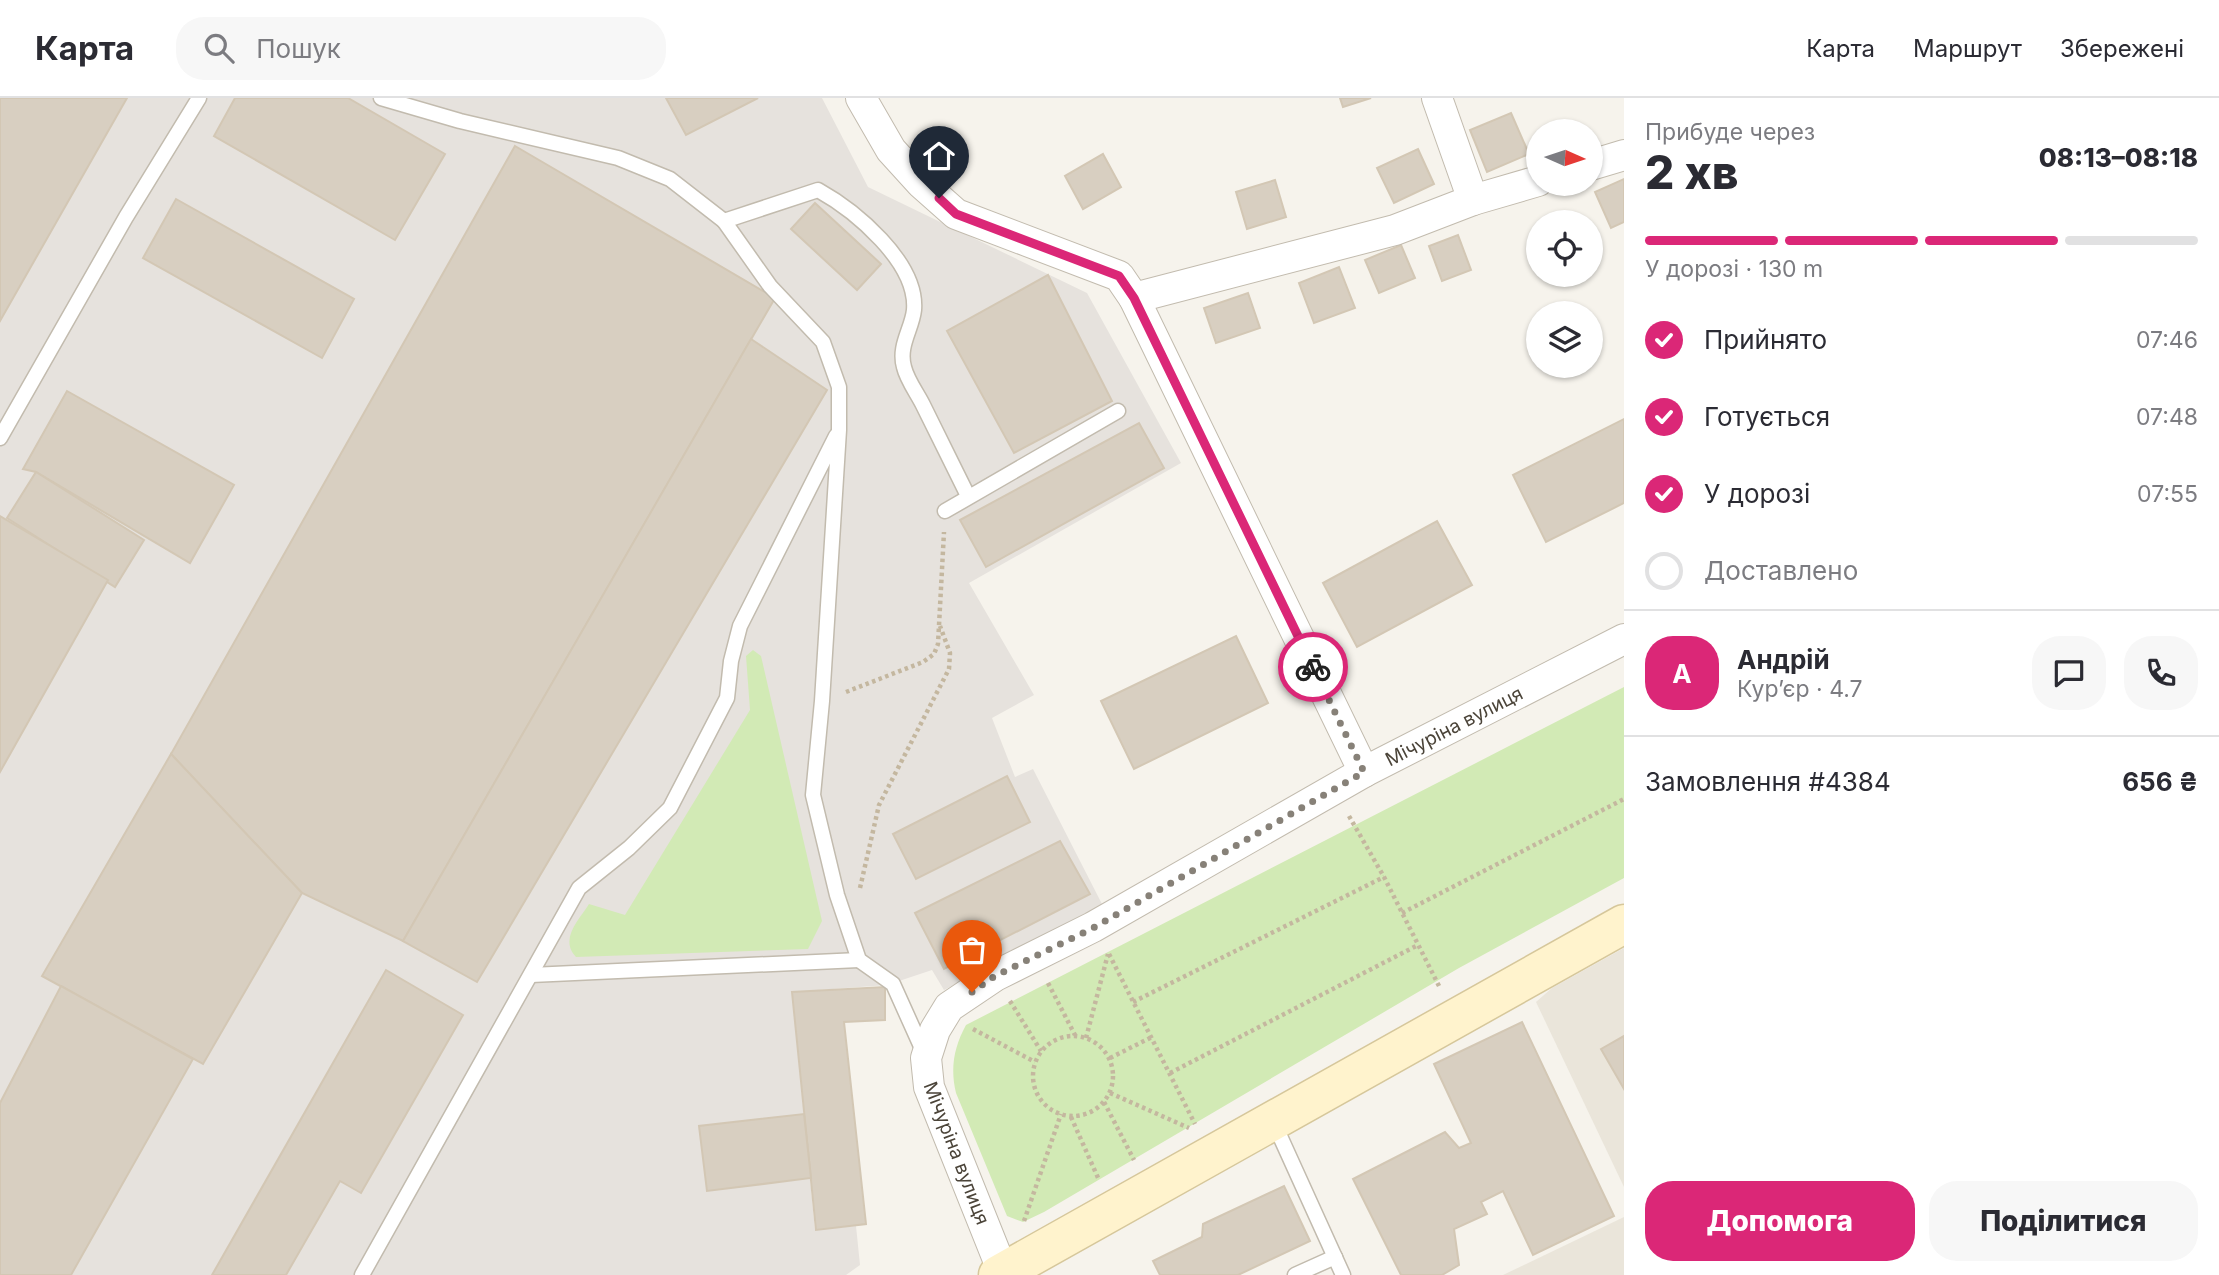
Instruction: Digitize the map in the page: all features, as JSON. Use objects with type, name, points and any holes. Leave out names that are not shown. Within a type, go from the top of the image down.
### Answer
[{"type":"street","points":[[861,98],[891,150],[921,183],[956,214],[1119,276],[1134,298],[1364,772]]},
{"type":"street","points":[[1437,98],[1473,200]]},
{"type":"street","points":[[1603,161],[1624,155]]},
{"type":"street","points":[[1134,298],[1395,230],[1473,200],[1526,185]]},
{"type":"street","name":"Мічуріна вулиця","points":[[1011,1268],[929,1087],[926,1058],[935,1030],[949,1007],[995,976],[1093,928],[1364,772],[1624,639]]},
{"type":"street","points":[[1011,1268],[1624,924]]},
{"type":"lane","points":[[0,438],[126,217],[199,98]]},
{"type":"lane","points":[[381,98],[460,121],[618,158],[670,178],[724,221],[770,286],[823,342],[839,387],[839,430],[822,701],[813,795],[837,895],[859,960]]},
{"type":"lane","points":[[724,221],[818,190],[848,206],[862,219],[897,261],[911,286],[914,310],[905,336],[903,365],[968,496]]},
{"type":"lane","points":[[945,511],[1118,411]]},
{"type":"lane","points":[[362,1275],[579,888],[629,848],[670,808],[727,698],[731,661],[740,626],[839,430]]},
{"type":"lane","points":[[531,975],[859,960],[893,984],[926,1058]]},
{"type":"lane","points":[[1274,1121],[1343,1275]]},
{"type":"lane","points":[[1296,1275],[1335,1257]]},
{"type":"path","points":[[822,701],[923,662],[934,654],[940,626],[945,511]]},
{"type":"path","points":[[850,930],[879,805],[949,669],[950,653],[940,626]]},
{"type":"path","points":[[1334,789],[1384,877],[1456,1020]]},
{"type":"path","points":[[1402,913],[1624,799]]},
{"type":"path","points":[[1133,1002],[1384,877]]},
{"type":"path","points":[[1093,928],[1200,1133],[1110,1093]]},
{"type":"path","points":[[1170,1073],[1418,945]]},
{"type":"path","points":[[1086,1038],[1108,953]]},
{"type":"path","points":[[1034,957],[1075,1035]]},
{"type":"path","points":[[995,976],[1041,1051]]},
{"type":"path","points":[[949,1007],[965,1025],[1035,1062]]},
{"type":"path","points":[[1075,1035],[1104,1048],[1110,1058],[1114,1078],[1110,1093],[1104,1101],[1087,1114],[1071,1117],[1042,1103],[1034,1089],[1032,1074],[1035,1062],[1045,1045],[1060,1037],[1075,1035]]},
{"type":"path","points":[[1110,1058],[1152,1037]]},
{"type":"path","points":[[1104,1101],[1149,1189]]},
{"type":"path","points":[[1011,1268],[1023,1222],[1061,1114]]},
{"type":"path","points":[[1071,1117],[1113,1210]]},
{"type":"shaded area","points":[[0,98],[822,98],[868,187],[1087,293],[1181,463],[969,583],[1034,695],[992,718],[1015,777],[1033,769],[1104,908],[944,990],[932,970],[887,985],[792,992],[815,1230],[856,1226],[860,1265],[846,1275],[0,1275]]},
{"type":"shaded area","points":[[1624,948],[1624,1187],[1536,1002],[1552,988]]},
{"type":"shaded area","points":[[1624,1217],[1624,1275],[1503,1275]]},
{"type":"green space","points":[[753,650],[761,656],[822,921],[808,949],[576,957],[571,950],[570,937],[589,904],[625,915],[750,710],[746,656]]},
{"type":"green space","points":[[1624,687],[1624,878],[1459,968],[1044,1212],[1023,1222],[1007,1216],[956,1093],[954,1058],[966,1025]]},
{"type":"building","points":[[0,98],[127,98],[0,321]]},
{"type":"building","points":[[235,98],[348,98],[445,154],[395,240],[214,136]]},
{"type":"building","points":[[666,98],[758,98],[686,135]]},
{"type":"building","points":[[1340,98],[1371,98],[1343,107]]},
{"type":"building","points":[[1511,113],[1526,147],[1526,155],[1487,172],[1470,130]]},
{"type":"building","points":[[515,146],[775,298],[403,941],[302,893],[171,754]]},
{"type":"building","points":[[1418,149],[1434,184],[1394,203],[1377,168]]},
{"type":"building","points":[[1103,154],[1121,187],[1083,209],[1065,176]]},
{"type":"building","points":[[1624,179],[1624,222],[1611,228],[1597,196],[1603,196],[1603,188]]},
{"type":"building","points":[[1275,180],[1286,217],[1247,229],[1236,192]]},
{"type":"building","points":[[176,199],[354,299],[322,358],[143,258]]},
{"type":"building","points":[[815,203],[881,264],[857,290],[791,229]]},
{"type":"building","points":[[1458,235],[1471,270],[1442,281],[1429,246]]},
{"type":"building","points":[[1401,245],[1415,278],[1379,293],[1365,260]]},
{"type":"building","points":[[1339,267],[1355,308],[1314,323],[1299,283]]},
{"type":"building","points":[[1048,275],[1112,401],[1014,453],[947,331]]},
{"type":"building","points":[[1248,293],[1260,328],[1216,343],[1204,308]]},
{"type":"building","points":[[751,339],[827,390],[477,982],[403,941]]},
{"type":"building","points":[[67,391],[234,485],[190,563],[36,472],[23,469]]},
{"type":"building","points":[[1624,419],[1624,503],[1546,542],[1513,475]]},
{"type":"building","points":[[1139,423],[1164,468],[986,567],[960,520]]},
{"type":"building","points":[[36,472],[144,540],[115,587],[7,518]]},
{"type":"building","points":[[0,516],[108,580],[0,772]]},
{"type":"building","points":[[1437,521],[1472,585],[1357,647],[1323,583]]},
{"type":"building","points":[[1236,636],[1268,703],[1134,769],[1101,701]]},
{"type":"building","points":[[171,754],[302,893],[203,1064],[42,976]]},
{"type":"building","points":[[1007,776],[1030,822],[916,879],[893,834]]},
{"type":"building","points":[[1060,841],[1090,894],[944,969],[915,913]]},
{"type":"building","points":[[386,970],[463,1015],[361,1193],[340,1181],[286,1275],[212,1275]]},
{"type":"building","points":[[61,986],[193,1059],[71,1275],[0,1275],[0,1103]]},
{"type":"building","points":[[885,987],[885,1020],[844,1022],[866,1224],[816,1230],[792,992]]},
{"type":"building","points":[[1522,1022],[1614,1216],[1533,1255],[1503,1191],[1481,1202],[1487,1214],[1454,1229],[1459,1265],[1442,1275],[1401,1275],[1353,1179],[1445,1132],[1459,1148],[1471,1143],[1434,1064]]},
{"type":"building","points":[[1624,1036],[1624,1089],[1601,1049]]},
{"type":"building","points":[[804,1114],[811,1178],[707,1191],[699,1126]]},
{"type":"building","points":[[1284,1186],[1310,1241],[1238,1275],[1160,1275],[1153,1261],[1202,1237],[1203,1224]]},
{"type":"way so far","points":[[972,992],[995,976],[1093,928],[1364,772],[1313,667]]},
{"type":"route","points":[[939,198],[956,214],[1119,276],[1134,298],[1313,667]]}]
